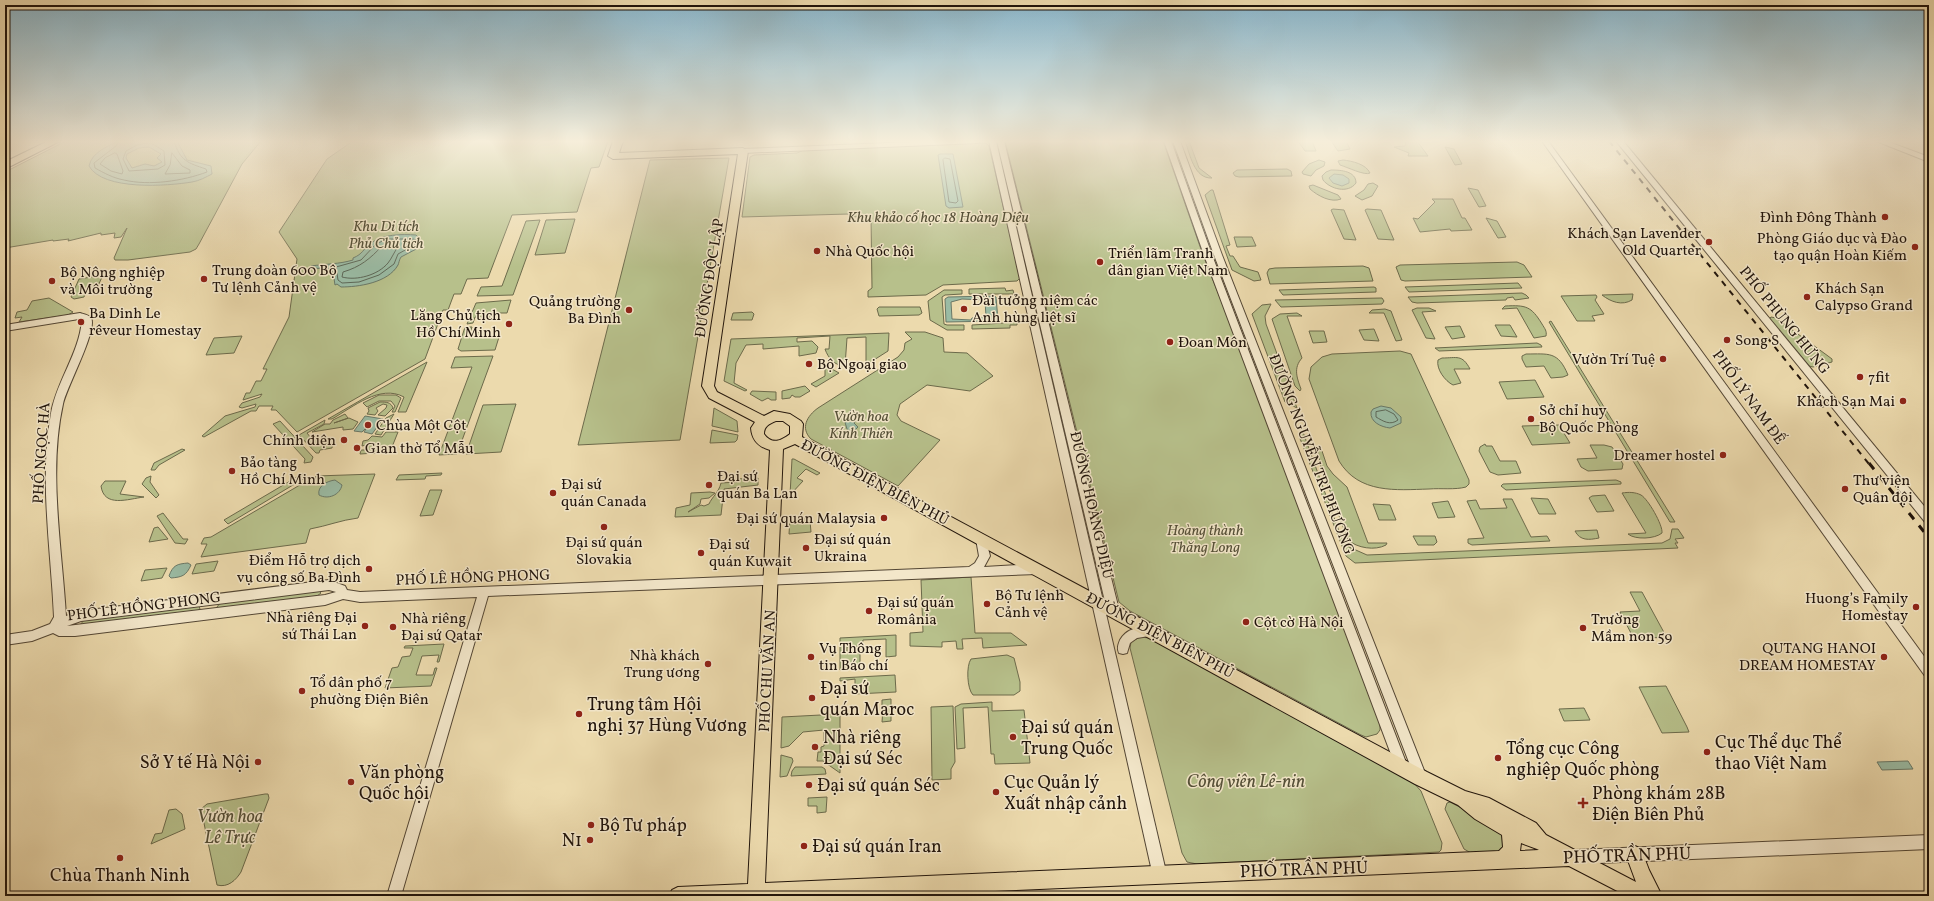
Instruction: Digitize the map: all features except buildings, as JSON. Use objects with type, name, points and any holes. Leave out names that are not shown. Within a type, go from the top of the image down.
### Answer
[{"type":"main road","name":"ĐƯỜNG ĐỘC LẬP","points":[[738,183],[708,386],[713,395],[763,422]]},
{"type":"main road","points":[[780,416],[791,419],[798,428],[794,438],[777,446],[767,445],[759,439],[757,430],[763,422],[780,416]]},
{"type":"main road","name":"ĐƯỜNG ĐIỆN BIÊN PHỦ","points":[[794,438],[1401,765],[1422,778],[1463,799],[1483,804],[1530,830],[1540,841]]},
{"type":"main road","name":"PHỐ CHU VĂN AN","points":[[756,894],[777,446]]},
{"type":"main road","name":"ĐƯỜNG ĐIỆN BIÊN PHỦ","points":[[1463,799],[1477,812],[1526,837],[1540,841],[1645,896]]},
{"type":"main road","points":[[1500,860],[1510,855],[1512,849],[1509,828]]},
{"type":"main road","points":[[1635,855],[1641,874],[1653,896]]},
{"type":"main road","name":"PHỐ TRẦN PHÚ","points":[[678,896],[756,894],[1571,857]]},
{"type":"street","name":"ĐƯỜNG HOÀNG DIỆU","points":[[1002,183],[1160,876]]},
{"type":"street","name":"ĐƯỜNG HOÀNG DIỆU","points":[[1010,183],[1113,610]]},
{"type":"street","name":"ĐƯỜNG NGUYỄN TRI PHƯƠNG","points":[[1182,183],[1401,765]]},
{"type":"street","name":"ĐƯỜNG NGUYỄN TRI PHƯƠNG","points":[[1192,183],[1422,778]]},
{"type":"street","name":"PHỐ LÝ NAM ĐẾ","points":[[1575,183],[1929,672]]},
{"type":"street","name":"PHỐ PHÙNG HƯNG","points":[[1654,183],[1929,518]]},
{"type":"street","name":"PHỐ NGỌC HÀ","points":[[5,328],[80,316],[87,319],[85,334],[61,396],[56,414],[52,468],[52,511],[60,617],[54,628]]},
{"type":"street","points":[[1271,422],[1283,421]]},
{"type":"street","points":[[972,571],[979,566],[985,556],[981,539]]},
{"type":"street","name":"PHỐ LÊ HỒNG PHONG","points":[[54,628],[59,631],[75,630],[325,600],[342,594],[360,597],[1037,569]]},
{"type":"street","points":[[394,896],[484,592]]},
{"type":"street","points":[[1345,617],[1359,616]]},
{"type":"street","points":[[5,640],[32,636],[54,628]]},
{"type":"street","points":[[1123,649],[1124,642],[1130,635],[1140,631],[1153,631]]},
{"type":"street","name":"PHỐ TRẦN PHÚ","points":[[1571,857],[1929,842]]},
{"type":"green space","points":[[5,183],[232,183],[196,249],[190,252],[128,260],[115,260],[114,258],[127,228],[121,237],[114,238],[115,233],[101,235],[101,233],[68,241],[69,239],[53,240],[5,248]]},
{"type":"green space","name":"Khu Di tích Phủ Chủ tịch","points":[[311,183],[586,183],[577,212],[512,215],[488,278],[467,279],[461,294],[454,294],[448,310],[443,310],[425,359],[297,432],[276,410],[271,410],[273,406],[259,406],[256,411],[251,411],[204,437],[202,436],[225,416],[255,407],[256,404],[242,408],[239,407],[242,403],[260,397],[262,394],[243,400],[246,393],[250,393],[256,381],[261,381],[267,369],[263,369],[289,317],[297,259],[279,232]]},
{"type":"green space","points":[[644,183],[725,183],[680,440],[578,445]]},
{"type":"green space","name":"Khu khảo cổ học 18 Hoàng Diệu","points":[[747,183],[998,183],[1020,278],[1017,281],[943,285],[926,295],[868,297],[868,291],[872,288],[871,216],[851,217],[849,214],[742,217]]},
{"type":"green space","name":"Hoàng thành Thăng Long","points":[[1015,183],[1178,183],[1203,255],[1240,348],[1380,724],[1380,730],[1377,734],[1366,737],[1361,735],[1130,611],[1119,602]]},
{"type":"green space","points":[[1326,183],[1356,183],[1353,186],[1344,189],[1330,186]]},
{"type":"green space","points":[[1373,183],[1378,186],[1372,196],[1362,200],[1355,196],[1364,190],[1368,184]]},
{"type":"green space","points":[[1313,185],[1338,195],[1341,199],[1333,200],[1317,194],[1310,189],[1309,186]]},
{"type":"green space","points":[[1468,188],[1478,190],[1486,206],[1479,207]]},
{"type":"green space","points":[[1213,190],[1230,245],[1226,246],[1230,256],[1233,256],[1240,267],[1258,272],[1261,280],[1254,281],[1232,270],[1205,195]]},
{"type":"green space","points":[[1432,199],[1453,199],[1462,218],[1465,218],[1472,230],[1451,231],[1450,229],[1420,232],[1413,218],[1418,219],[1435,202]]},
{"type":"green space","points":[[1331,210],[1344,210],[1356,240],[1344,239]]},
{"type":"green space","points":[[1365,210],[1381,210],[1394,240],[1378,239]]},
{"type":"green space","points":[[1486,218],[1497,221],[1506,237],[1498,238]]},
{"type":"green space","points":[[575,219],[565,253],[535,255],[546,220]]},
{"type":"green space","points":[[540,220],[513,295],[477,296],[481,287],[502,286],[526,221]]},
{"type":"green space","points":[[1234,237],[1252,237],[1256,246],[1237,247]]},
{"type":"green space","points":[[1517,262],[1524,265],[1532,277],[1405,281],[1401,280],[1396,267],[1400,265]]},
{"type":"green space","points":[[1363,266],[1369,268],[1373,281],[1270,284],[1267,273],[1269,269],[1275,268]]},
{"type":"green space","points":[[103,275],[97,288],[87,289],[84,297],[74,299],[71,297],[79,279]]},
{"type":"green space","points":[[1518,283],[1522,288],[1409,292],[1405,287]]},
{"type":"green space","points":[[1005,288],[1006,291],[1013,290],[1014,294],[969,294],[969,289]]},
{"type":"green space","points":[[1376,288],[1376,292],[1283,295],[1279,290]]},
{"type":"green space","points":[[944,290],[962,290],[962,294],[945,295],[942,297],[944,324],[964,325],[964,330],[947,330],[930,320],[928,301]]},
{"type":"green space","points":[[1522,293],[1529,298],[1515,300],[1513,297],[1507,298],[1506,300],[1417,303],[1412,302],[1408,297]]},
{"type":"green space","points":[[1633,294],[1632,300],[1624,303],[1609,300],[1602,295]]},
{"type":"green space","points":[[1596,295],[1597,297],[1595,300],[1604,314],[1592,316],[1595,321],[1577,321],[1561,296]]},
{"type":"green space","points":[[49,298],[73,312],[68,315],[19,322],[22,317],[15,318],[17,312],[27,310],[32,301]]},
{"type":"green space","points":[[1382,298],[1384,301],[1382,304],[1281,307],[1275,300]]},
{"type":"green space","points":[[511,300],[507,313],[493,313],[492,317],[475,317],[473,323],[467,324],[476,303]]},
{"type":"green space","points":[[1271,304],[1265,316],[1266,324],[1297,408],[1285,402],[1252,314],[1262,305]]},
{"type":"green space","points":[[1505,306],[1518,306],[1531,310],[1535,313],[1545,329],[1546,336],[1534,338],[1517,308],[1502,309]]},
{"type":"green space","points":[[879,307],[920,307],[922,313],[919,315],[879,316],[877,309]]},
{"type":"green space","points":[[1417,308],[1429,308],[1436,311],[1422,312],[1435,339],[1426,338],[1412,310]]},
{"type":"green space","points":[[1385,309],[1391,311],[1402,340],[1396,341],[1384,313],[1369,313],[1372,310]]},
{"type":"green space","points":[[752,312],[754,314],[752,320],[731,320],[733,313]]},
{"type":"green space","points":[[1297,313],[1302,316],[1287,316],[1302,358],[1297,366],[1297,377],[1301,389],[1300,391],[1295,386],[1272,319],[1280,314]]},
{"type":"green space","points":[[1771,317],[1776,318],[1828,356],[1832,359],[1832,362],[1813,367],[1809,366],[1769,319]]},
{"type":"green space","points":[[1004,321],[1017,321],[1017,325],[1010,325],[1010,328],[972,329],[972,325],[1004,323]]},
{"type":"green space","points":[[1551,321],[1675,522],[1670,522],[1549,322]]},
{"type":"green space","points":[[1495,325],[1510,325],[1517,337],[1501,336]]},
{"type":"green space","points":[[1460,326],[1465,337],[1452,339],[1445,327]]},
{"type":"green space","points":[[465,327],[472,327],[470,333],[486,332],[485,337],[499,337],[495,350],[461,351],[458,349]]},
{"type":"green space","points":[[1374,329],[1379,341],[1364,340],[1359,330]]},
{"type":"green space","points":[[1309,331],[1324,331],[1327,342],[1313,343]]},
{"type":"green space","name":"Vườn hoa Kính Thiên","points":[[905,332],[925,332],[943,338],[944,352],[967,353],[993,376],[970,391],[927,385],[900,404],[897,415],[901,421],[940,440],[898,486],[811,439],[805,426],[808,418],[818,408],[898,357],[904,350],[905,343],[912,339]]},
{"type":"green space","points":[[889,333],[888,351],[866,365],[866,337],[847,338],[845,366],[835,363],[826,352],[825,349],[829,349],[830,336],[797,338],[797,342],[812,341],[818,347],[816,353],[799,356],[799,346],[763,349],[763,344],[746,345],[736,363],[734,383],[747,390],[745,391],[724,381],[731,339]]},
{"type":"green space","points":[[242,336],[234,353],[206,355],[214,338]]},
{"type":"green space","points":[[1537,343],[1542,347],[1439,351],[1435,348]]},
{"type":"green space","points":[[1400,351],[1411,354],[1469,480],[1469,484],[1466,487],[1453,489],[1404,490],[1379,488],[1368,485],[1357,479],[1347,472],[1339,461],[1309,379],[1311,367],[1322,357],[1332,354]]},
{"type":"green space","points":[[1526,354],[1547,354],[1556,358],[1564,367],[1568,375],[1551,378],[1544,366],[1526,367],[1522,356]]},
{"type":"green space","points":[[493,356],[457,454],[439,455],[472,367],[451,368],[455,357]]},
{"type":"green space","points":[[1442,358],[1459,358],[1467,364],[1470,369],[1454,369],[1461,383],[1453,385],[1444,378],[1438,367],[1438,360]]},
{"type":"green space","points":[[427,362],[406,412],[398,412],[404,397],[386,393],[376,395],[358,403],[332,419],[328,419]]},
{"type":"green space","points":[[825,365],[839,373],[816,387],[811,384],[825,376]]},
{"type":"green space","points":[[1535,380],[1544,397],[1507,399],[1499,382]]},
{"type":"green space","points":[[805,386],[810,391],[800,397],[795,397],[792,395],[790,398],[782,399],[782,391]]},
{"type":"green space","points":[[752,391],[776,392],[776,400],[771,400],[768,398],[762,401],[750,394]]},
{"type":"green space","points":[[379,395],[396,395],[401,398],[395,412],[392,412],[395,406],[391,401],[379,401],[367,407],[363,403]]},
{"type":"green space","points":[[380,402],[390,403],[393,408],[385,416],[378,415],[386,408],[387,405],[383,404],[376,408],[378,411],[375,415],[367,414],[369,411],[368,408]]},
{"type":"green space","points":[[516,404],[501,452],[466,454],[483,405]]},
{"type":"green space","points":[[714,408],[737,421],[738,432],[712,426]]},
{"type":"green space","points":[[345,414],[348,418],[334,423],[349,418],[358,422],[353,429],[343,430],[343,427],[312,432],[325,424],[330,424],[333,420]]},
{"type":"green space","points":[[394,414],[381,435],[375,434],[386,418]]},
{"type":"green space","points":[[325,420],[324,424],[307,433],[311,438],[318,437],[317,444],[333,441],[332,448],[320,450],[319,453],[316,453],[299,435]]},
{"type":"green space","points":[[280,421],[313,457],[311,462],[304,463],[305,459],[273,424]]},
{"type":"green space","points":[[1559,425],[1570,443],[1532,445],[1522,426]]},
{"type":"green space","points":[[712,430],[738,435],[737,440],[735,442],[710,443]]},
{"type":"green space","points":[[386,432],[398,432],[390,452],[360,454],[361,450],[365,450],[366,445],[362,446],[363,441],[368,440],[372,436],[382,437]]},
{"type":"green space","points":[[1303,432],[1340,534],[1349,547],[1367,555],[1662,543],[1670,539],[1672,529],[1678,529],[1684,538],[1675,539],[1678,543],[1675,543],[1678,548],[1355,563],[1346,556],[1299,436]]},
{"type":"green space","points":[[1485,444],[1486,446],[1492,446],[1500,461],[1516,461],[1521,473],[1498,475],[1490,472],[1479,451],[1480,447]]},
{"type":"green space","points":[[1590,445],[1604,445],[1612,447],[1623,464],[1622,469],[1588,471],[1581,467],[1577,459],[1597,458]]},
{"type":"green space","points":[[182,449],[185,450],[159,465],[155,470],[151,470],[154,463]]},
{"type":"green space","points":[[1318,450],[1322,451],[1327,466],[1333,474],[1347,487],[1368,543],[1387,543],[1386,545],[1377,548],[1366,548],[1356,545],[1348,540],[1320,464]]},
{"type":"green space","points":[[792,459],[820,473],[817,475],[806,469],[797,478],[803,481],[790,495]]},
{"type":"green space","points":[[442,473],[441,475],[426,476],[425,479],[396,480],[399,475]]},
{"type":"green space","points":[[299,474],[306,474],[303,479],[228,524],[224,520],[297,477]]},
{"type":"green space","points":[[375,474],[358,518],[310,529],[306,543],[201,557],[207,544],[201,544],[204,538],[211,537],[305,482],[314,482],[316,476]]},
{"type":"green space","points":[[151,476],[150,482],[159,495],[156,498],[142,484],[146,478]]},
{"type":"green space","points":[[758,478],[758,485],[724,489],[721,515],[675,517],[676,508],[690,505],[691,493],[715,493],[709,498],[701,499],[700,504],[688,512],[701,505],[704,506],[709,504],[719,489],[721,483],[737,482],[737,479]]},
{"type":"green space","points":[[1616,480],[1621,482],[1621,484],[1506,490],[1501,486],[1503,484]]},
{"type":"green space","points":[[105,481],[126,481],[120,494],[144,497],[112,500],[103,493],[101,486]]},
{"type":"green space","points":[[430,490],[442,490],[433,515],[420,516]]},
{"type":"green space","points":[[1630,492],[1644,497],[1658,519],[1662,533],[1655,537],[1645,538],[1635,537],[1628,534],[1646,533],[1622,493]]},
{"type":"green space","points":[[1605,495],[1614,511],[1597,512],[1589,498],[1592,496]]},
{"type":"green space","points":[[1531,498],[1548,499],[1556,514],[1539,514]]},
{"type":"green space","points":[[1503,499],[1512,499],[1531,537],[1547,536],[1550,541],[1472,545],[1468,543],[1468,539],[1484,538],[1467,501],[1476,500],[1480,509],[1507,508]]},
{"type":"green space","points":[[1448,501],[1455,517],[1438,518],[1432,503]]},
{"type":"green space","points":[[1373,504],[1390,505],[1396,520],[1379,520]]},
{"type":"green space","points":[[163,513],[183,539],[188,539],[185,544],[175,543],[157,516]]},
{"type":"green space","points":[[805,518],[810,521],[811,532],[789,534],[790,519]]},
{"type":"green space","points":[[158,527],[168,539],[149,542],[154,528]]},
{"type":"green space","points":[[1597,530],[1599,538],[1592,539],[1579,537],[1575,531]]},
{"type":"green space","points":[[1413,536],[1435,536],[1437,542],[1434,545],[1418,545]]},
{"type":"green space","points":[[218,561],[214,571],[192,574],[196,564]]},
{"type":"green space","points":[[167,568],[162,578],[141,581],[145,570]]},
{"type":"green space","points":[[971,577],[975,633],[1011,633],[1027,645],[983,648],[982,638],[962,639],[963,649],[957,649],[956,641],[942,642],[942,647],[910,646],[910,633],[923,632],[921,580]]},
{"type":"green space","points":[[319,591],[321,593],[317,596],[217,607],[220,603]]},
{"type":"green space","points":[[1630,592],[1642,592],[1667,638],[1633,637],[1620,612],[1640,611]]},
{"type":"green space","points":[[199,606],[200,609],[197,611],[80,625],[84,620]]},
{"type":"green space","points":[[896,635],[896,656],[886,657],[886,639],[863,640],[862,646],[847,647],[847,653],[860,653],[860,665],[846,666],[846,670],[840,670],[840,638]]},
{"type":"green space","name":"Công viên Lê-nin","points":[[1140,637],[1149,638],[1412,781],[1421,791],[1442,843],[1441,850],[1439,852],[1197,864],[1187,862],[1182,853],[1130,648],[1131,642]]},
{"type":"green space","points":[[444,644],[439,662],[437,662],[439,655],[422,656],[416,675],[433,675],[435,668],[437,668],[431,686],[385,688],[392,668],[398,667],[402,657],[410,656],[413,648],[404,648],[405,646]]},
{"type":"green space","points":[[1007,655],[1014,658],[1020,682],[1020,691],[1014,695],[973,695],[969,688],[968,677],[968,667],[971,659]]},
{"type":"green space","points":[[895,675],[896,692],[855,694],[855,679],[840,681],[840,678]]},
{"type":"green space","points":[[1666,686],[1689,732],[1662,733],[1639,687]]},
{"type":"green space","points":[[891,699],[891,721],[882,722],[882,700]]},
{"type":"green space","points":[[992,702],[992,711],[1024,710],[1030,763],[995,764],[994,754],[991,754],[988,707],[963,708],[965,748],[957,749],[955,707],[961,704]]},
{"type":"green space","points":[[953,706],[955,762],[951,769],[951,779],[932,780],[931,707]]},
{"type":"green space","points":[[1584,708],[1590,720],[1564,721],[1559,709]]},
{"type":"green space","points":[[840,714],[840,773],[823,761],[817,761],[818,752],[821,752],[821,747],[824,746],[824,730],[803,732],[789,746],[781,748],[782,717]]},
{"type":"green space","points":[[781,755],[792,758],[793,761],[787,776],[780,777]]},
{"type":"green space","points":[[795,767],[822,767],[825,769],[826,774],[791,776]]},
{"type":"green space","name":"Vườn hoa Lê Trực","points":[[268,794],[269,798],[241,872],[231,883],[221,886],[217,885],[201,809],[207,804]]},
{"type":"green space","points":[[827,797],[826,812],[817,813],[817,806],[808,806],[808,798]]},
{"type":"green space","points":[[1450,802],[1501,829],[1505,833],[1503,851],[1471,853],[1464,849],[1445,809],[1447,803]]},
{"type":"green space","points":[[176,809],[182,814],[185,829],[151,844],[155,834],[162,833],[169,810]]},
{"type":"water","points":[[121,183],[181,183],[168,185],[137,185]]},
{"type":"water","points":[[942,183],[958,183],[963,207],[949,208],[946,206]]},
{"type":"water","points":[[1333,183],[1349,183],[1342,186]]},
{"type":"water","points":[[416,235],[422,246],[401,257],[398,265],[393,271],[380,280],[372,283],[341,287],[337,284],[335,285],[333,272],[330,269],[311,268],[311,266],[353,260],[353,258],[359,255],[371,243],[387,236]]},
{"type":"water","points":[[994,296],[996,297],[998,320],[946,322],[945,299],[948,297]],"holes":[[[962,299],[985,300],[986,317],[972,318],[971,320],[952,319],[951,302]]]},
{"type":"water","points":[[1381,406],[1391,408],[1401,417],[1401,423],[1390,428],[1374,421],[1371,416],[1371,412],[1373,409]]},
{"type":"water","points":[[851,410],[858,415],[854,423],[858,427],[852,433],[847,429],[844,419]]},
{"type":"water","points":[[365,416],[383,419],[372,434],[364,432],[367,427],[362,432],[354,431]]},
{"type":"water","points":[[335,480],[342,485],[341,489],[336,494],[330,497],[319,495],[323,484]]},
{"type":"water","points":[[188,563],[191,565],[187,572],[183,575],[171,578],[169,576],[172,569],[176,566]]},
{"type":"water","points":[[1908,761],[1913,769],[1882,770],[1877,762]]},
{"type":"railway","points":[[1643,183],[1869,464]]},
{"type":"railway","points":[[1869,463],[1929,538]]},
{"type":"place","name":"Đình Đông Thành","points":[[1885,217]]},
{"type":"place","name":"Khách Sạn Lavender Old Quarter","points":[[1709,242]]},
{"type":"place","name":"Phòng Giáo dục và Đào tạo quận Hoàn Kiếm","points":[[1915,247]]},
{"type":"place","name":"Nhà Quốc hội","points":[[817,251]]},
{"type":"place","name":"Triển lãm Tranh dân gian Việt Nam","points":[[1100,262]]},
{"type":"place","name":"Trung đoàn 600 Bộ Tư lệnh Cảnh vệ","points":[[204,279]]},
{"type":"place","name":"Bộ Nông nghiệp và Môi trường","points":[[52,281]]},
{"type":"place","name":"Khách Sạn Calypso Grand","points":[[1807,297]]},
{"type":"place","name":"Đài tưởng niệm các Anh hùng liệt sĩ","points":[[964,309]]},
{"type":"place","name":"Quảng trường Ba Đình","points":[[629,310]]},
{"type":"place","name":"Ba Dinh Le rêveur Homestay","points":[[81,322]]},
{"type":"place","name":"Lăng Chủ tịch Hồ Chí Minh","points":[[509,324]]},
{"type":"place","name":"Song S","points":[[1727,340]]},
{"type":"place","name":"Đoan Môn","points":[[1170,342]]},
{"type":"place","name":"Vườn Trí Tuệ","points":[[1663,359]]},
{"type":"place","name":"Bộ Ngoại giao","points":[[809,364]]},
{"type":"place","name":"7fit","points":[[1860,377]]},
{"type":"place","name":"Khách Sạn Mai","points":[[1903,401]]},
{"type":"place","name":"Sở chỉ huy Bộ Quốc Phòng","points":[[1531,419]]},
{"type":"place","name":"Chùa Một Cột","points":[[368,425]]},
{"type":"place","name":"Chính điện","points":[[344,440]]},
{"type":"place","name":"Gian thờ Tổ Mẫu","points":[[357,448]]},
{"type":"place","name":"Dreamer hostel","points":[[1723,455]]},
{"type":"place","name":"Bảo tàng Hồ Chí Minh","points":[[232,471]]},
{"type":"place","name":"Đại sứ quán Ba Lan","points":[[709,485]]},
{"type":"place","name":"Thư viện Quân đội","points":[[1845,489]]},
{"type":"place","name":"Đại sứ quán Canada","points":[[553,493]]},
{"type":"place","name":"Đại sứ quán Malaysia","points":[[884,518]]},
{"type":"place","name":"Đại sứ quán Slovakia","points":[[604,527]]},
{"type":"place","name":"Đại sứ quán Ukraina","points":[[806,548]]},
{"type":"place","name":"Đại sứ quán Kuwait","points":[[701,553]]},
{"type":"place","name":"Điểm Hỗ trợ dịch vụ công số Ba Đình","points":[[369,569]]},
{"type":"place","name":"Bộ Tư lệnh Cảnh vệ","points":[[987,604]]},
{"type":"place","name":"Huong’s Family Homestay","points":[[1916,607]]},
{"type":"place","name":"Đại sứ quán România","points":[[869,611]]},
{"type":"place","name":"Cột cờ Hà Nội","points":[[1246,622]]},
{"type":"place","name":"Nhà riêng Đại sứ Thái Lan","points":[[365,626]]},
{"type":"place","name":"Nhà riêng Đại sứ Qatar","points":[[393,627]]},
{"type":"place","name":"Trường Mầm non 59","points":[[1583,628]]},
{"type":"place","name":"Vụ Thông tin Báo chí","points":[[811,657]]},
{"type":"place","name":"QUTANG HANOI DREAM HOMESTAY","points":[[1884,657]]},
{"type":"place","name":"Nhà khách Trung ương","points":[[708,664]]},
{"type":"place","name":"Tổ dân phố 7 phường Điện Biên","points":[[302,691]]},
{"type":"place","name":"Đại sứ quán Maroc","points":[[812,698]]},
{"type":"place","name":"Trung tâm Hội nghị 37 Hùng Vương","points":[[579,714]]},
{"type":"place","name":"Đại sứ quán Trung Quốc","points":[[1013,737]]},
{"type":"place","name":"Nhà riêng Đại sứ Séc","points":[[815,747]]},
{"type":"place","name":"Cục Thể dục Thể thao Việt Nam","points":[[1707,752]]},
{"type":"place","name":"Tổng cục Công nghiệp Quốc phòng","points":[[1498,758]]},
{"type":"place","name":"Sở Y tế Hà Nội","points":[[258,762]]},
{"type":"place","name":"Văn phòng Quốc hội","points":[[351,782]]},
{"type":"place","name":"Đại sứ quán Séc","points":[[809,785]]},
{"type":"place","name":"Cục Quản lý Xuất nhập cảnh","points":[[996,792]]},
{"type":"place","name":"Phòng khám 28B Điện Biên Phủ","points":[[1583,803]]},
{"type":"place","name":"Bộ Tư pháp","points":[[591,825]]},
{"type":"place","name":"N1","points":[[590,840]]},
{"type":"place","name":"Đại sứ quán Iran","points":[[804,846]]},
{"type":"place","name":"Chùa Thanh Ninh","points":[[120,858]]}]
